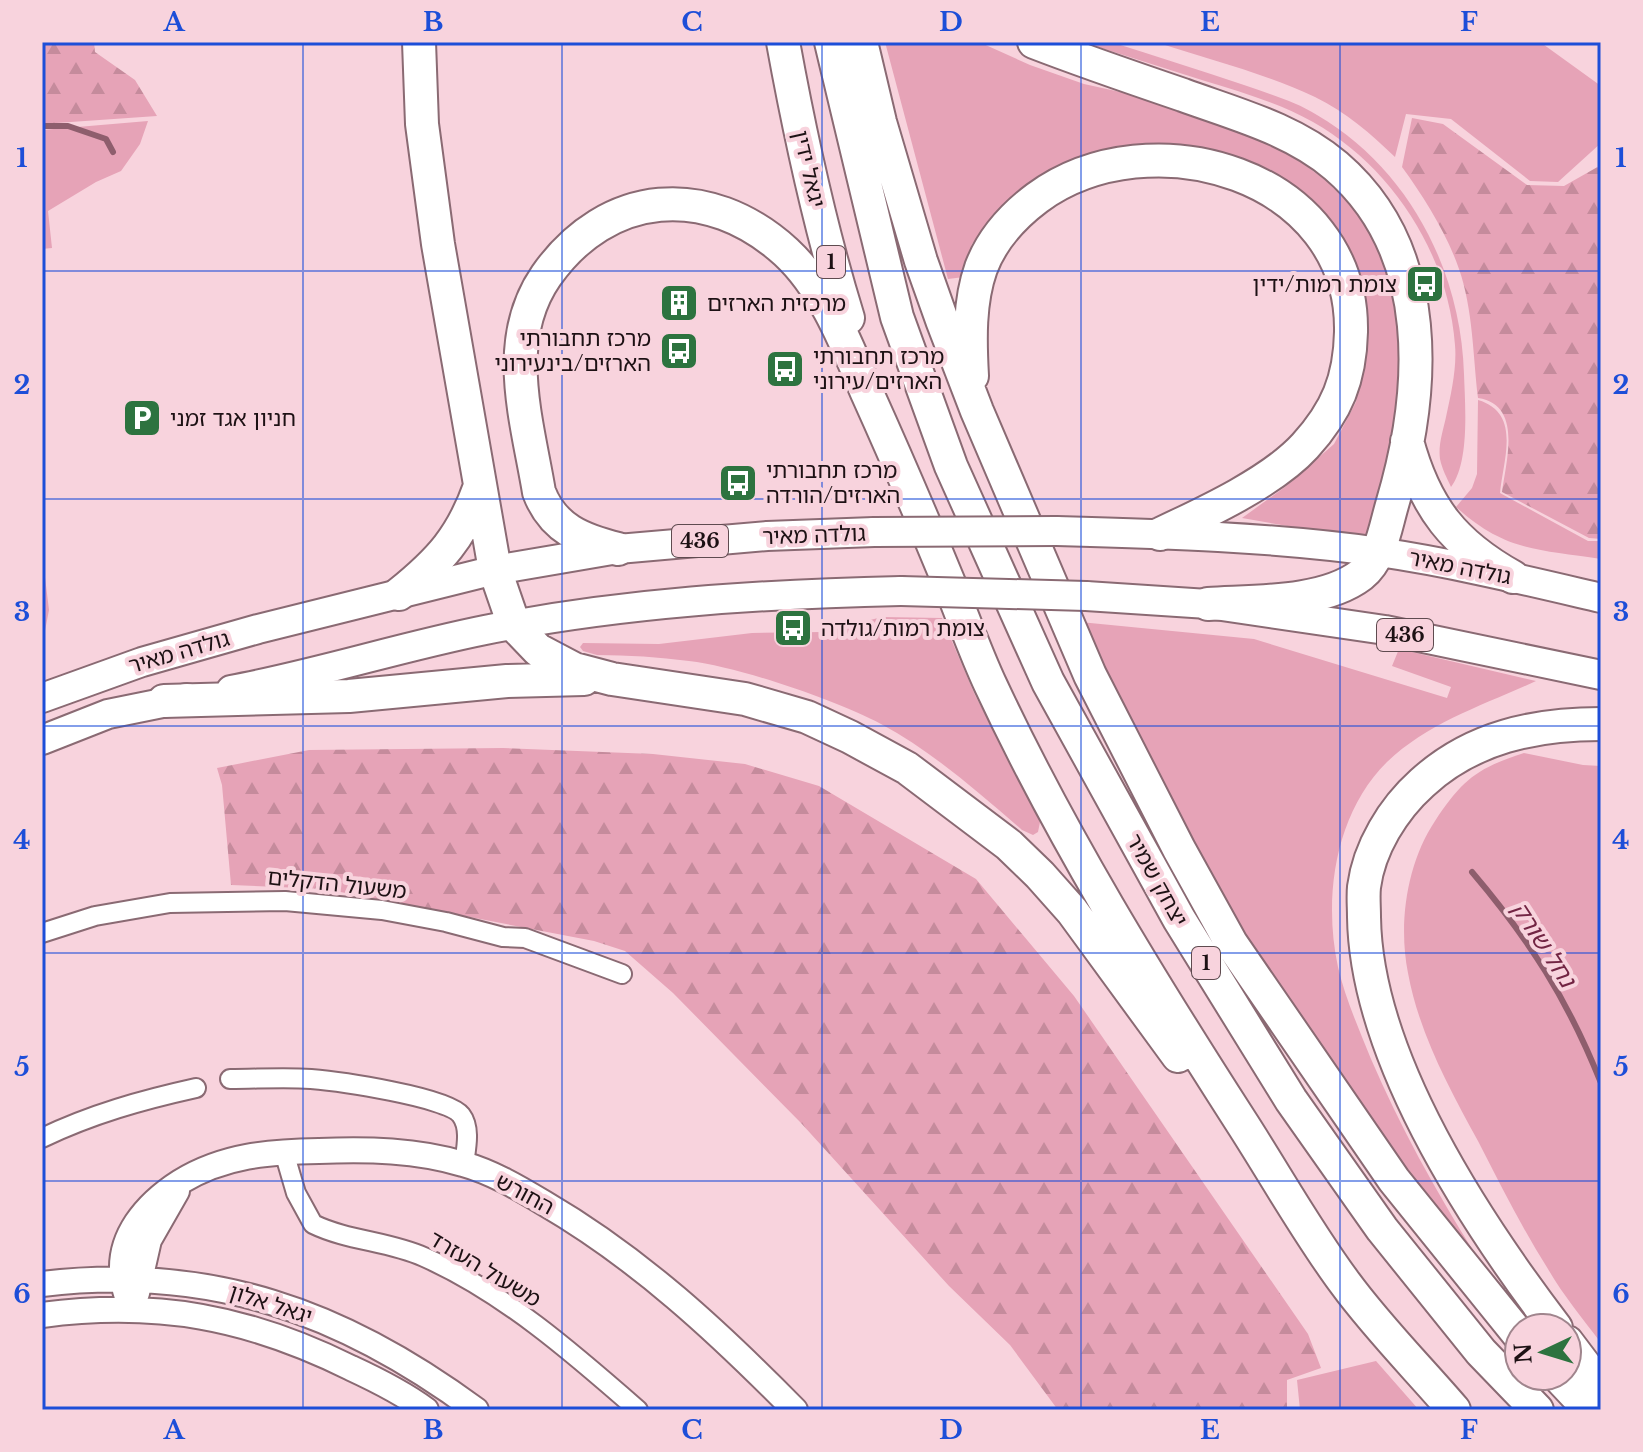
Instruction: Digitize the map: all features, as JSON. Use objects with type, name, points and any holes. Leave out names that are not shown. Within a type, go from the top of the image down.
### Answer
[{"type":"highway","points":[[419,42],[422,124],[438,244],[495,570],[514,625],[538,650],[555,662],[588,674],[745,699],[807,717],[907,768],[1009,845],[1072,911],[1346,1284]]},
{"type":"highway","name":"יגאל ידין","points":[[783,42],[831,263],[904,475]]},
{"type":"highway","name":"יצחק שמיר","points":[[831,42],[897,317],[951,466],[1048,682],[1195,945],[1291,1100],[1382,1229],[1481,1352],[1537,1410]]},
{"type":"highway","points":[[861,42],[880,122],[921,261],[977,411],[1090,675],[1231,943],[1394,1180],[1503,1315]]},
{"type":"highway","points":[[1034,42],[1278,131],[1327,160],[1362,192],[1390,233],[1404,268],[1414,310],[1417,357],[1398,487],[1378,552],[1364,573],[1333,589],[1300,597],[1208,604]]},
{"type":"highway","points":[[977,411],[970,350],[972,308],[981,268],[996,239],[1020,211],[1052,187],[1111,164],[1150,159],[1215,167],[1268,189],[1297,208],[1320,234],[1341,270],[1351,314],[1350,353],[1342,391],[1328,418],[1303,448],[1282,465],[1234,497],[1160,534]]},
{"type":"highway","points":[[618,549],[575,535],[553,518],[545,507],[539,492],[519,351],[527,311],[548,272],[584,235],[631,210],[685,204],[715,209],[741,220],[788,254],[819,293],[833,318],[904,475]]},
{"type":"highway","points":[[1407,441],[1420,477],[1447,527],[1472,551],[1513,577]]},
{"type":"highway","name":"1","points":[[904,475],[991,685],[1079,856],[1207,1069],[1346,1284],[1454,1410]]},
{"type":"highway","points":[[399,594],[419,578],[458,535],[480,486]]},
{"type":"highway","points":[[164,701],[349,696],[520,680],[612,679]]},
{"type":"highway","points":[[1545,1312],[1448,1168],[1399,1064],[1381,1020],[1369,974],[1364,934],[1364,887],[1374,849],[1391,819],[1407,796],[1436,769],[1469,749],[1515,732],[1560,724],[1601,724]]},
{"type":"highway","points":[[1583,1363],[1601,1387]]},
{"type":"highway","points":[[1573,1392],[1590,1410]]},
{"type":"main road","name":"גולדה מאיר","points":[[42,698],[142,662],[495,570],[618,549],[754,537],[874,532],[1160,534],[1378,552],[1513,577],[1601,598]]},
{"type":"main road","name":"גולדה מאיר","points":[[42,740],[108,714],[251,686],[401,648],[514,625],[637,605],[793,593],[901,591],[1086,596],[1208,604],[1385,630],[1601,675]]},
{"type":"street","name":"משעול הדקלים","points":[[42,933],[95,916],[170,903],[285,901],[382,910],[503,937],[525,938],[622,974]]},
{"type":"street","points":[[230,1079],[310,1079],[364,1086],[436,1102],[455,1109],[462,1116],[466,1128],[464,1164]]},
{"type":"street","points":[[42,1138],[79,1120],[137,1101],[196,1088]]},
{"type":"street","name":"החורש","points":[[131,1309],[132,1279],[149,1240],[170,1200],[189,1177],[231,1159],[255,1154],[362,1149],[415,1154],[464,1164],[512,1184],[612,1245],[695,1312],[795,1410]]},
{"type":"street","name":"משעול העזרד","points":[[284,1152],[296,1193],[313,1224],[354,1238],[392,1245],[426,1258],[465,1280],[552,1338],[638,1410]]},
{"type":"street","name":"יגאל אלון","points":[[42,1284],[132,1279],[214,1287],[255,1296],[304,1313],[404,1361],[476,1410]]},
{"type":"street","name":"יגאל אלון","points":[[42,1315],[131,1309],[210,1317],[247,1325],[340,1362],[426,1410]]},
{"type":"green space","points":[[42,42],[94,42],[95,52],[135,80],[157,116],[42,124]]},
{"type":"green space","points":[[885,42],[979,42],[1030,65],[1084,84],[1143,97],[1247,132],[1301,162],[1347,201],[1369,226],[1386,258],[1404,340],[1396,440],[1368,540],[1242,518],[1285,487],[1334,444],[1356,402],[1366,349],[1368,317],[1362,278],[1342,234],[1310,197],[1271,170],[1228,155],[1174,145],[1125,146],[1065,166],[997,215],[972,244],[964,277],[948,279]]},
{"type":"green space","points":[[1083,42],[1111,42],[1300,106],[1349,137],[1378,163],[1403,193],[1424,225],[1440,260],[1453,297],[1461,335],[1464,448],[1451,487],[1440,454],[1455,363],[1450,311],[1428,246],[1391,188],[1368,163],[1341,141],[1300,115],[1246,94]]},
{"type":"green space","points":[[1156,42],[1540,42],[1601,86],[1601,143],[1558,182],[1530,181],[1451,119],[1406,114],[1395,157],[1358,124],[1315,97],[1257,74]]},
{"type":"green space","points":[[1412,118],[1443,124],[1527,185],[1564,186],[1601,165],[1601,539],[1589,538],[1502,492],[1508,450],[1506,423],[1501,411],[1492,403],[1478,398],[1464,284],[1434,216],[1402,167]]},
{"type":"green space","points":[[148,121],[140,144],[121,171],[48,211],[52,248],[42,249],[42,130]]},
{"type":"green space","points":[[1478,400],[1492,406],[1505,426],[1507,439],[1500,493],[1588,541],[1601,541],[1601,559],[1541,550],[1507,541],[1474,522],[1456,507],[1472,488],[1477,474]]},
{"type":"green space","points":[[42,553],[49,610],[42,646]]},
{"type":"green space","points":[[882,617],[942,618],[975,695],[1037,813],[1040,822],[1038,832],[1033,835],[1022,830],[919,747],[881,724],[839,705],[760,677],[710,664],[655,657],[597,655],[580,647],[583,643],[659,644],[752,633],[823,632]]},
{"type":"green space","points":[[1080,622],[1254,639],[1447,698],[1451,687],[1392,666],[1399,649],[1536,681],[1439,725],[1387,762],[1355,806],[1337,858],[1333,885],[1334,940],[1348,1002],[1406,1133],[1474,1252],[1469,1258],[1245,941],[1188,845]]},
{"type":"green space","points":[[503,748],[653,754],[745,764],[819,786],[976,879],[1074,996],[1308,1334],[1321,1368],[1287,1380],[1287,1410],[1058,1410],[1010,1345],[949,1286],[801,1123],[673,993],[625,951],[594,941],[325,889],[231,885],[222,785],[217,768],[309,750]]},
{"type":"green space","points":[[1524,753],[1601,766],[1601,1343],[1583,1319],[1583,1312],[1578,1312],[1538,1253],[1446,1080],[1427,1039],[1408,973],[1405,914],[1418,855],[1435,821],[1454,795],[1472,777],[1494,764]]},
{"type":"green space","points":[[1376,1361],[1419,1410],[1300,1410],[1297,1380]]},
{"type":"waterway","name":"נחל שורק","points":[[42,126],[68,126],[106,139],[113,152]]},
{"type":"waterway","name":"נחל שורק","points":[[1472,872],[1512,922],[1546,972],[1575,1024],[1601,1083]]},
{"type":"place","name":"צומת רמות/ידין","points":[[1425,284]]},
{"type":"place","name":"מרכזית הארזים","points":[[679,303]]},
{"type":"place","name":"מרכז תחבורתי הארזים/בינעירוני","points":[[679,351]]},
{"type":"place","name":"מרכז תחבורתי הארזים/עירוני","points":[[785,369]]},
{"type":"place","name":"חניון אגד זמני","points":[[142,418]]},
{"type":"place","name":"מרכז תחבורתי הארזים/הורדה","points":[[738,483]]},
{"type":"place","name":"צומת רמות/גולדה","points":[[793,628]]}]
